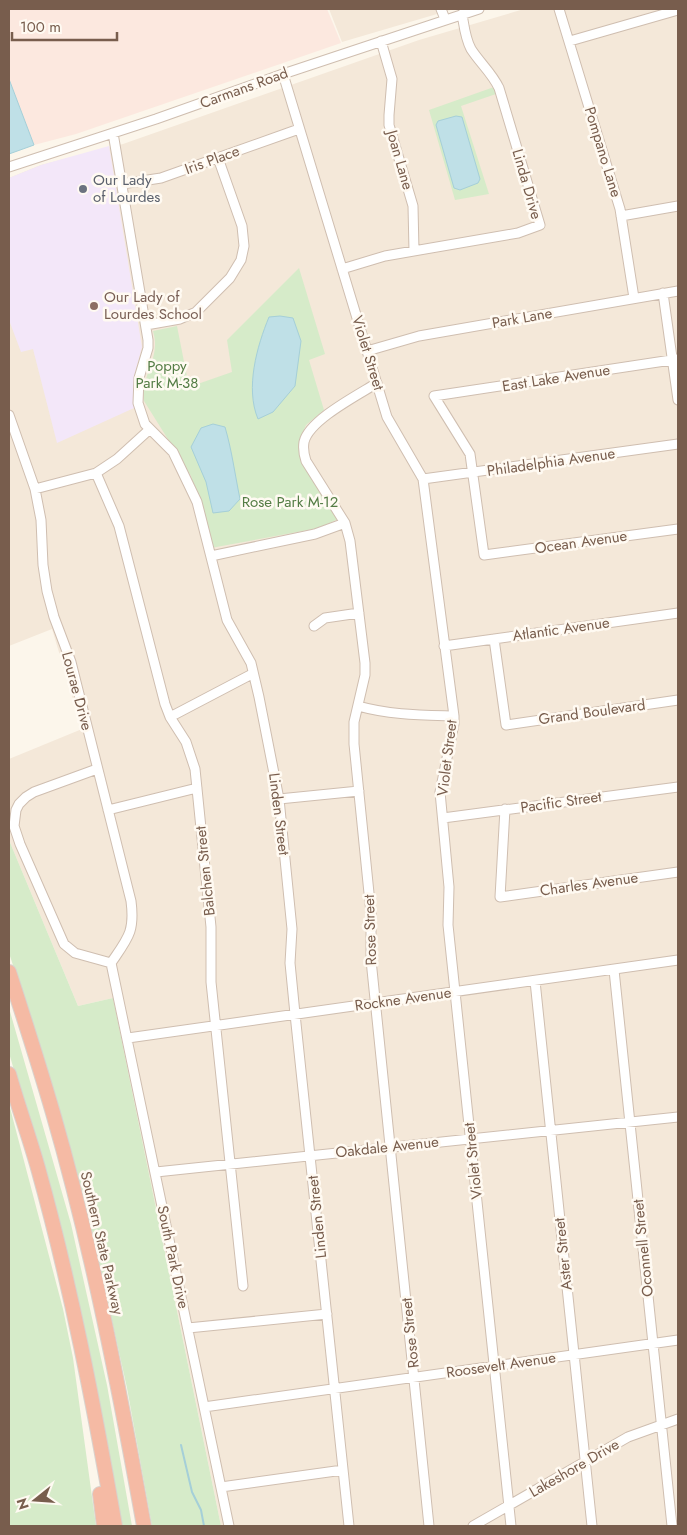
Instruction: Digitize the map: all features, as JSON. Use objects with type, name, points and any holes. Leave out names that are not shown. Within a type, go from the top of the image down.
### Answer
[{"type":"highway","name":"Southern State Parkway","points":[[9,972],[53,1113],[85,1238],[114,1364],[144,1526]]},
{"type":"highway","points":[[9,1074],[38,1166],[81,1348],[115,1526]]},
{"type":"highway","points":[[81,1348],[88,1431],[104,1526]]},
{"type":"street","points":[[441,9],[445,19]]},
{"type":"street","name":"Carmans Road","points":[[9,168],[479,9]]},
{"type":"street","name":"Pompano Lane","points":[[559,9],[621,216],[634,298]]},
{"type":"street","points":[[570,41],[678,10]]},
{"type":"street","name":"Linda Drive","points":[[342,269],[385,256],[518,234],[540,226],[499,88],[490,71],[470,47],[464,30],[462,14]]},
{"type":"street","name":"Joan Lane","points":[[381,41],[392,78],[388,115],[389,125],[413,206],[414,251]]},
{"type":"street","name":"Violet Street","points":[[283,74],[388,417],[423,478],[454,716],[440,792],[449,887],[448,925],[511,1526]]},
{"type":"street","name":"Iris Place","points":[[122,184],[161,178],[299,129]]},
{"type":"street","name":"Linden Street","points":[[113,133],[146,325],[148,348],[139,378],[138,402],[145,424],[173,452],[197,502],[227,620],[251,663],[279,799],[292,929],[290,963],[349,1526]]},
{"type":"street","points":[[146,325],[180,319],[196,312],[230,278],[241,260],[244,246],[242,226],[218,158]]},
{"type":"street","points":[[621,216],[678,206]]},
{"type":"street","name":"Park Lane","points":[[367,352],[419,336],[678,291]]},
{"type":"street","points":[[663,293],[675,360],[678,400]]},
{"type":"street","name":"East Lake Avenue","points":[[472,473],[470,454],[434,396],[675,360]]},
{"type":"street","name":"Rose Street","points":[[377,383],[317,422],[309,431],[304,441],[304,451],[306,461],[345,523],[350,541],[366,663],[354,722],[354,744],[371,913],[370,960],[429,1526]]},
{"type":"street","name":"Lourae Drive","points":[[9,416],[35,489],[41,520],[43,565],[47,591],[54,617],[71,662],[131,901],[133,917],[129,936],[111,963]]},
{"type":"street","points":[[35,489],[96,473],[117,459],[150,430]]},
{"type":"street","name":"Philadelphia Avenue","points":[[423,478],[472,473],[678,444]]},
{"type":"street","name":"Balchen Street","points":[[96,473],[119,526],[160,687],[170,716],[191,751],[195,769],[211,927],[211,982],[243,1286]]},
{"type":"street","name":"Ocean Avenue","points":[[472,473],[484,555],[678,528]]},
{"type":"street","points":[[211,556],[315,534],[345,523]]},
{"type":"street","points":[[314,626],[325,618],[359,613]]},
{"type":"street","name":"Atlantic Avenue","points":[[444,646],[678,613]]},
{"type":"street","name":"Grand Boulevard","points":[[494,639],[506,725],[678,700]]},
{"type":"street","points":[[170,716],[252,674]]},
{"type":"street","points":[[358,706],[378,712],[454,716]]},
{"type":"street","points":[[97,769],[34,792],[26,797],[16,810],[14,826],[45,904],[64,944],[76,953],[111,963]]},
{"type":"street","name":"Pacific Street","points":[[443,818],[678,786]]},
{"type":"street","points":[[108,810],[197,788]]},
{"type":"street","points":[[279,799],[359,791]]},
{"type":"street","name":"Charles Avenue","points":[[506,809],[500,897],[678,872]]},
{"type":"street","name":"Rockne Avenue","points":[[128,1038],[678,960]]},
{"type":"street","name":"South Park Drive","points":[[111,963],[118,988],[230,1526]]},
{"type":"street","name":"Oconnell Street","points":[[614,970],[672,1526]]},
{"type":"street","name":"Aster Street","points":[[535,981],[592,1526]]},
{"type":"street","name":"Oakdale Avenue","points":[[156,1172],[678,1117]]},
{"type":"street","points":[[188,1328],[327,1314]]},
{"type":"street","name":"Roosevelt Avenue","points":[[204,1407],[678,1340]]},
{"type":"street","name":"Lakeshore Drive","points":[[473,1526],[628,1437],[678,1419]]},
{"type":"street","points":[[221,1487],[343,1470]]},
{"type":"shaded area","points":[[9,9],[327,9],[341,43],[76,134],[34,145],[9,79]]},
{"type":"shaded area","points":[[329,9],[454,9],[342,42]]},
{"type":"shaded area","points":[[524,9],[678,9],[678,1526],[221,1526],[113,998],[78,1006],[9,840],[9,759],[82,729],[52,629],[9,646],[9,178],[41,165],[123,144],[419,40]]},
{"type":"shaded area","points":[[109,146],[142,347],[134,376],[134,408],[57,443],[33,349],[21,352],[9,320],[9,178],[41,165]]},
{"type":"green space","points":[[494,87],[496,94],[461,106],[489,194],[455,200],[429,110]]},
{"type":"green space","points":[[299,268],[325,354],[309,360],[324,410],[306,425],[300,439],[299,452],[302,463],[338,519],[319,528],[211,548],[191,476],[144,401],[144,386],[155,350],[153,331],[177,326],[189,387],[232,372],[227,340]]},
{"type":"green space","points":[[9,840],[78,1006],[113,998],[221,1526],[152,1526],[127,1388],[87,1208],[9,953]]},
{"type":"green space","points":[[9,1008],[71,1224],[107,1385],[132,1526],[118,1526],[36,1145],[9,1053]]},
{"type":"green space","points":[[9,1104],[63,1309],[73,1358],[96,1526],[9,1526]]},
{"type":"water","points":[[9,79],[34,145],[9,154]]},
{"type":"water","points":[[456,116],[462,117],[480,179],[478,183],[460,190],[454,188],[436,125],[438,121]]},
{"type":"water","points":[[269,317],[293,318],[301,341],[295,386],[273,412],[258,419],[254,407],[253,394],[254,367],[260,341]]},
{"type":"water","points":[[213,424],[225,427],[240,499],[229,511],[213,513],[206,482],[191,447],[201,428]]},
{"type":"waterway","points":[[181,1445],[192,1492],[201,1510],[204,1526]]},
{"type":"place","name":"Our Lady of Lourdes","points":[[83,189]]},
{"type":"place","name":"Our Lady of Lourdes School","points":[[94,306]]},
{"type":"park label","name":"Poppy Park M-38","points":[[167,374]]},
{"type":"park label","name":"Rose Park M-12","points":[[290,502]]}]
